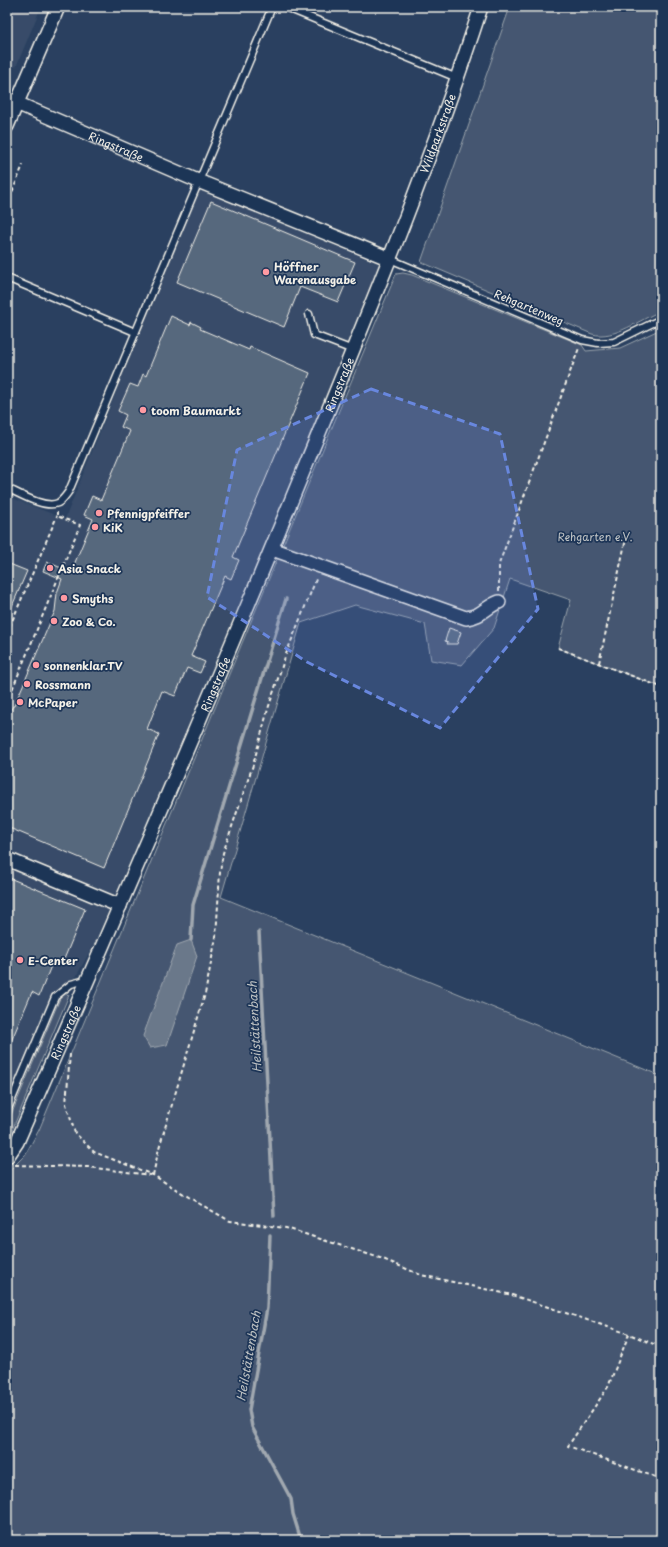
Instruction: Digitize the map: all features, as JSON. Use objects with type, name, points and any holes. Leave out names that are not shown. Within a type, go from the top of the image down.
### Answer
[{"type":"street","points":[[7,126],[12,101],[58,7]]},
{"type":"street","name":"Wildparkstraße","points":[[390,259],[458,79],[482,7]]},
{"type":"street","name":"Ringstraße","points":[[9,1159],[120,906],[272,549],[390,259],[198,181],[12,101]]},
{"type":"street","points":[[272,549],[466,618],[479,615],[491,605],[499,602]]},
{"type":"street","points":[[7,859],[120,906]]},
{"type":"lane","points":[[7,488],[41,503],[49,504],[58,503],[69,491],[272,7]]},
{"type":"lane","points":[[285,7],[458,79]]},
{"type":"lane","name":"Rehgartenweg","points":[[390,259],[582,340],[598,343],[614,342],[661,319]]},
{"type":"lane","points":[[7,278],[135,332]]},
{"type":"lane","points":[[309,314],[314,335],[353,350]]},
{"type":"lane","points":[[7,1111],[55,997],[71,984],[88,980]]},
{"type":"path","points":[[7,205],[23,165]]},
{"type":"path","points":[[499,602],[499,564],[582,340]]},
{"type":"path","points":[[7,633],[57,516],[58,503]]},
{"type":"path","points":[[7,702],[80,525],[57,516]]},
{"type":"path","points":[[599,663],[626,539],[622,535]]},
{"type":"path","points":[[153,1175],[159,1148],[205,994],[216,937],[220,872],[223,852],[253,764],[286,654],[321,566]]},
{"type":"path","points":[[558,648],[661,687]]},
{"type":"path","points":[[62,1040],[70,1047],[66,1104],[75,1133],[94,1152],[153,1175],[230,1221],[286,1228],[383,1259],[421,1275],[512,1295],[629,1334],[661,1347]]},
{"type":"path","points":[[9,1159],[16,1166],[88,1167],[153,1175]]},
{"type":"path","points":[[629,1334],[608,1387],[568,1446],[661,1479]]},
{"type":"highlighted area","points":[[371,389],[500,434],[538,609],[440,728],[307,662],[207,597],[237,450]]},
{"type":"shaded area","points":[[7,7],[41,7],[16,67],[7,64]]},
{"type":"shaded area","points":[[198,188],[381,265],[193,716],[95,942],[7,1103],[7,496],[65,519]]},
{"type":"shaded area","points":[[191,940],[197,956],[167,1045],[150,1048],[143,1036],[177,945]]},
{"type":"green space","points":[[510,7],[661,7],[661,311],[627,328],[610,334],[592,334],[421,262]]},
{"type":"green space","name":"Rehgarten e.V.","points":[[403,273],[412,275],[582,345],[586,351],[620,348],[661,329],[661,687],[558,648],[571,600],[510,579],[494,628],[462,665],[431,660],[425,624],[355,605],[301,623],[221,897],[661,1076],[661,1540],[7,1540],[7,1173],[25,1155],[39,1130],[396,274]]},
{"type":"green space","points":[[64,993],[69,995],[7,1142],[7,1125],[61,996]]},
{"type":"building","name":"Höffner Warenausgabe","points":[[211,201],[355,262],[338,302],[300,287],[284,327],[177,282]]},
{"type":"building","points":[[171,316],[190,325],[191,322],[201,327],[200,329],[249,350],[250,347],[310,373],[233,557],[239,560],[231,579],[225,576],[191,656],[205,662],[200,673],[187,668],[175,696],[162,691],[147,729],[159,734],[104,868],[7,827],[7,716],[14,706],[55,611],[57,593],[62,579],[43,571],[47,562],[71,572],[93,519],[84,515],[92,496],[101,500],[130,431],[121,427],[126,415],[118,411],[130,384],[138,387],[143,374],[146,376]]},
{"type":"building","points":[[7,563],[27,571],[7,618]]},
{"type":"building","points":[[449,628],[461,632],[457,644],[447,644],[448,642],[445,641]]},
{"type":"building","points":[[7,877],[85,909],[62,964],[53,961],[39,996],[32,992],[7,1051]]},
{"type":"waterway","points":[[191,940],[193,905],[286,599]]},
{"type":"waterway","name":"Heilstättenbach","points":[[259,932],[274,1216]]},
{"type":"waterway","name":"Heilstättenbach","points":[[270,1235],[267,1308],[249,1410],[252,1427],[291,1499],[293,1514],[301,1540]]},
{"type":"waterway","points":[[7,1535],[12,1540]]},
{"type":"place","name":"Höffner Warenausgabe","points":[[266,272]]},
{"type":"place","name":"toom Baumarkt","points":[[143,410]]},
{"type":"place","name":"Pfennigpfeiffer","points":[[99,513]]},
{"type":"place","name":"KiK","points":[[95,527]]},
{"type":"place","name":"Asia Snack","points":[[50,568]]},
{"type":"place","name":"Smyths","points":[[64,598]]},
{"type":"place","name":"Zoo & Co.","points":[[54,621]]},
{"type":"place","name":"sonnenklar.TV","points":[[36,665]]},
{"type":"place","name":"Rossmann","points":[[27,684]]},
{"type":"place","name":"McPaper","points":[[20,702]]},
{"type":"place","name":"E-Center","points":[[20,960]]}]
